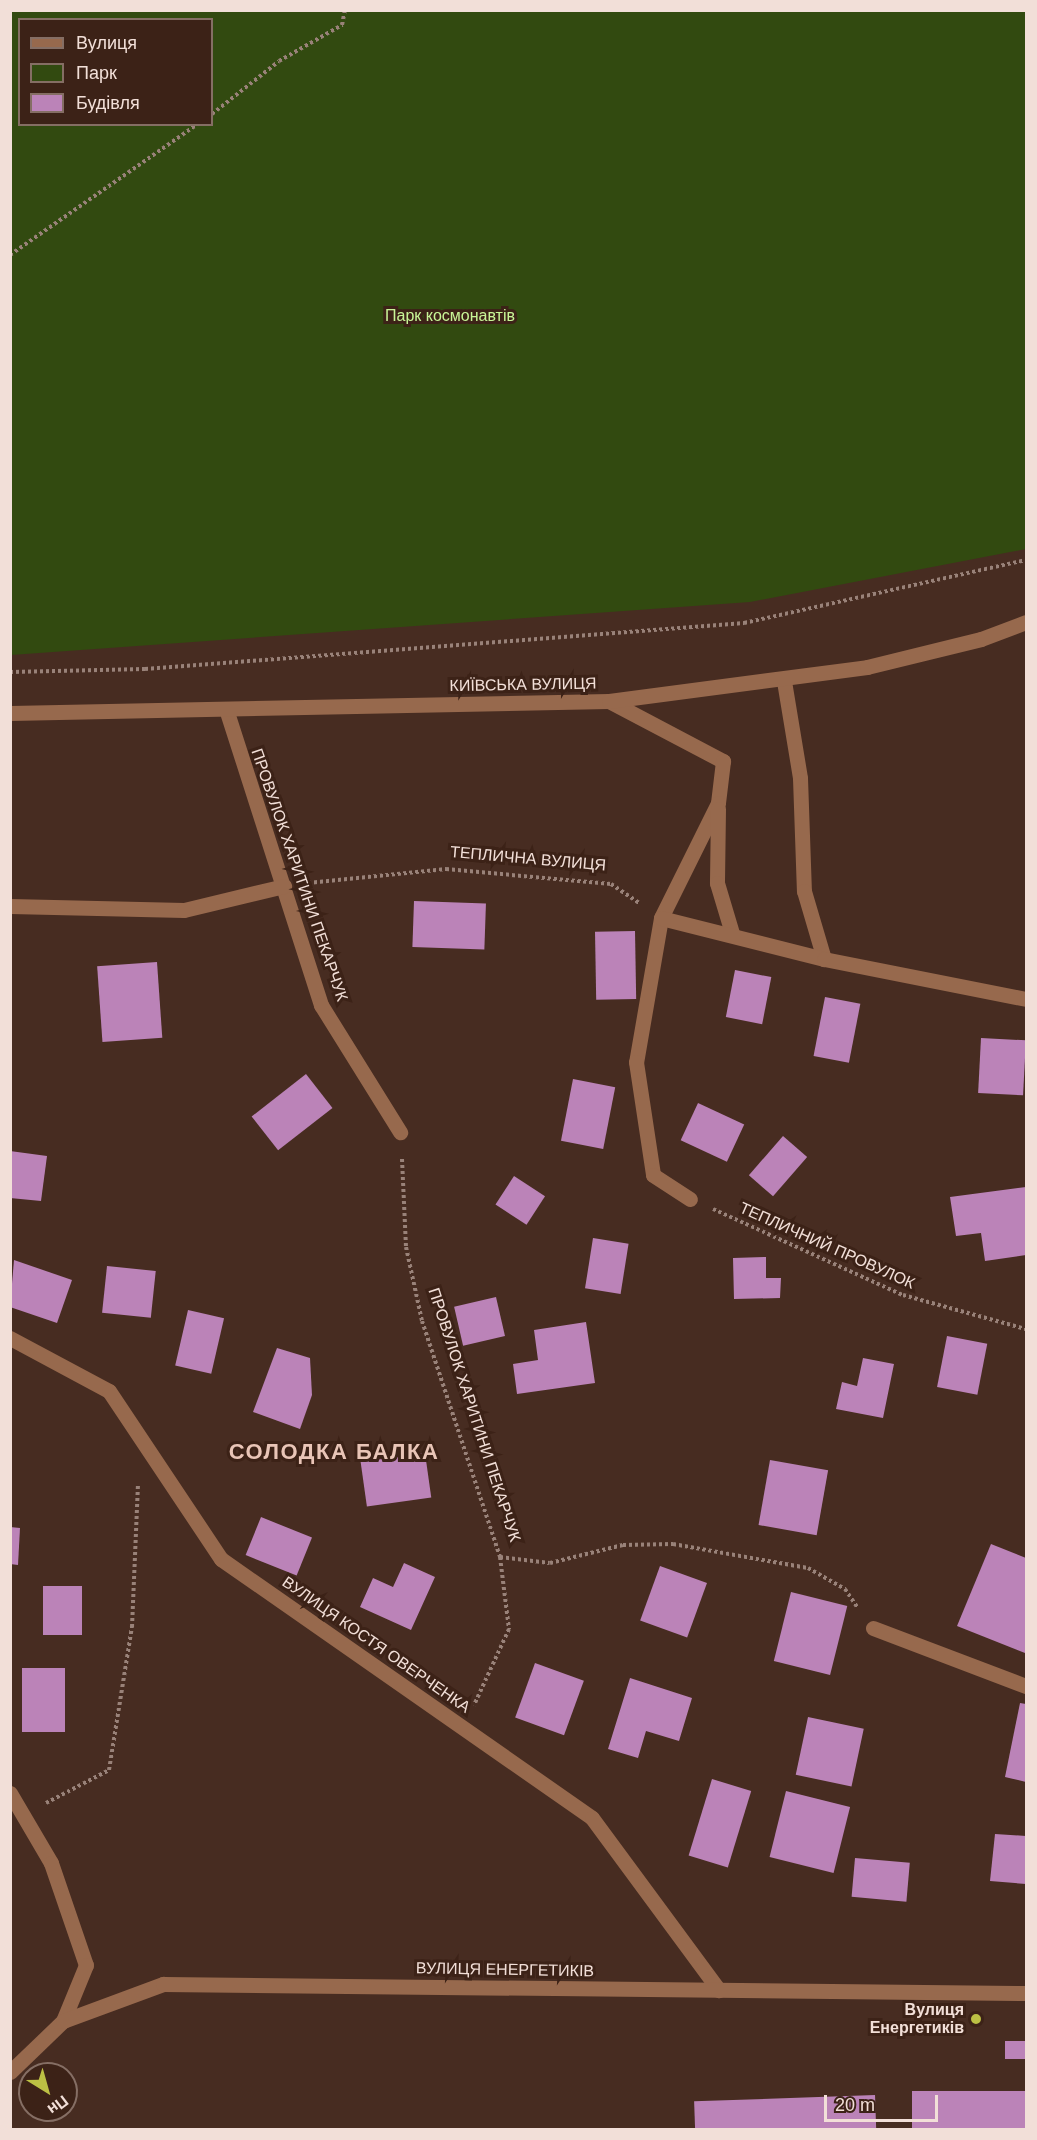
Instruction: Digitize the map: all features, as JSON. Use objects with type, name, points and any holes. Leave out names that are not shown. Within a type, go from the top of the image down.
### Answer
[{"type":"street","name":"КИЇВСЬКА ВУЛИЦЯ","points":[[10,713],[609,701],[784,681],[970,642],[1026,622]]},
{"type":"street","points":[[784,681],[800,778],[804,891],[824,959]]},
{"type":"street","points":[[609,701],[723,761],[718,803],[717,883],[732,933]]},
{"type":"street","name":"ПРОВУЛОК ХАРИТИНИ ПЕКАРЧУК","points":[[226,709],[321,1005],[400,1132]]},
{"type":"street","points":[[690,1199],[653,1175],[636,1062],[661,918],[718,803]]},
{"type":"street","points":[[10,906],[184,910],[284,886]]},
{"type":"street","points":[[661,918],[732,933],[824,959],[1026,999]]},
{"type":"street","name":"ВУЛИЦЯ КОСТЯ ОВЕРЧЕНКА","points":[[10,1338],[109,1391],[221,1559],[592,1818],[719,1990]]},
{"type":"street","points":[[873,1628],[1026,1686]]},
{"type":"street","points":[[10,1793],[27,1813],[51,1863],[86,1965],[63,2021]]},
{"type":"street","name":"ВУЛИЦЯ ЕНЕРГЕТИКІВ","points":[[10,2072],[63,2021],[163,1984],[1026,1993]]},
{"type":"path","points":[[213,113],[279,61],[342,25],[345,10]]},
{"type":"path","points":[[10,255],[195,126]]},
{"type":"path","points":[[10,672],[145,669],[744,623],[1026,560]]},
{"type":"path","name":"ТЕПЛИЧНА ВУЛИЦЯ","points":[[284,886],[446,869],[611,884],[661,918]]},
{"type":"path","name":"ПРОВУЛОК ХАРИТИНИ ПЕКАРЧУК","points":[[400,1132],[406,1247],[422,1321],[501,1557],[508,1629],[463,1727]]},
{"type":"path","name":"ТЕПЛИЧНИЙ ПРОВУЛОК","points":[[690,1199],[903,1295],[1026,1329]]},
{"type":"path","points":[[27,1813],[109,1770],[132,1627],[140,1439]]},
{"type":"path","points":[[501,1557],[550,1563],[623,1545],[673,1544],[808,1568],[845,1589],[873,1628]]},
{"type":"green space","name":"Парк космонавтів","points":[[11,10],[1026,11],[1026,549],[750,602],[11,655]]},
{"type":"building","points":[[414,901],[486,904],[484,949],[412,947]]},
{"type":"building","points":[[635,931],[636,999],[596,1000],[595,932]]},
{"type":"building","points":[[157,962],[162,1038],[102,1042],[97,966]]},
{"type":"building","points":[[735,970],[771,977],[762,1024],[726,1017]]},
{"type":"building","points":[[825,997],[860,1004],[849,1063],[814,1056]]},
{"type":"building","points":[[981,1038],[1026,1040],[1023,1095],[978,1093]]},
{"type":"building","points":[[306,1074],[332,1108],[278,1150],[252,1116]]},
{"type":"building","points":[[573,1079],[615,1087],[603,1149],[561,1141]]},
{"type":"building","points":[[698,1103],[744,1125],[727,1162],[681,1140]]},
{"type":"building","points":[[783,1136],[807,1157],[773,1196],[749,1175]]},
{"type":"building","points":[[10,1151],[47,1156],[41,1201],[10,1198]]},
{"type":"building","points":[[514,1176],[545,1196],[527,1225],[495,1205]]},
{"type":"building","points":[[1026,1187],[1026,1255],[985,1261],[981,1233],[956,1236],[950,1197]]},
{"type":"building","points":[[593,1238],[629,1244],[621,1294],[585,1288]]},
{"type":"building","points":[[766,1257],[766,1278],[781,1278],[780,1298],[734,1299],[733,1258]]},
{"type":"building","points":[[14,1260],[72,1280],[57,1323],[10,1307]]},
{"type":"building","points":[[107,1266],[156,1271],[151,1318],[102,1313]]},
{"type":"building","points":[[496,1297],[505,1336],[463,1346],[454,1307]]},
{"type":"building","points":[[188,1310],[224,1318],[211,1374],[175,1366]]},
{"type":"building","points":[[586,1322],[595,1383],[517,1394],[513,1364],[538,1360],[534,1330]]},
{"type":"building","points":[[947,1336],[987,1344],[977,1395],[937,1387]]},
{"type":"building","points":[[277,1348],[310,1358],[312,1395],[300,1429],[253,1412]]},
{"type":"building","points":[[863,1358],[894,1364],[883,1418],[836,1409],[842,1382],[857,1386]]},
{"type":"building","points":[[425,1453],[431,1498],[367,1507],[361,1462]]},
{"type":"building","points":[[770,1460],[828,1470],[817,1535],[759,1525]]},
{"type":"building","points":[[261,1517],[312,1538],[297,1576],[246,1555]]},
{"type":"building","points":[[10,1527],[20,1528],[18,1565],[10,1564]]},
{"type":"building","points":[[991,1544],[1026,1558],[1025,1653],[957,1626]]},
{"type":"building","points":[[404,1563],[435,1577],[411,1630],[360,1607],[373,1578],[393,1587]]},
{"type":"building","points":[[660,1566],[707,1583],[687,1638],[640,1621]]},
{"type":"building","points":[[43,1586],[82,1586],[82,1635],[43,1635]]},
{"type":"building","points":[[791,1592],[847,1606],[830,1675],[774,1661]]},
{"type":"building","points":[[535,1663],[584,1681],[564,1735],[515,1718]]},
{"type":"building","points":[[22,1668],[65,1668],[65,1732],[22,1732]]},
{"type":"building","points":[[630,1678],[692,1698],[679,1741],[646,1731],[638,1758],[608,1749]]},
{"type":"building","points":[[1020,1703],[1026,1704],[1026,1782],[1005,1777]]},
{"type":"building","points":[[808,1717],[864,1729],[851,1787],[796,1775]]},
{"type":"building","points":[[712,1779],[751,1791],[728,1867],[689,1856]]},
{"type":"building","points":[[786,1791],[850,1807],[834,1873],[770,1857]]},
{"type":"building","points":[[995,1834],[1026,1836],[1026,1884],[990,1881]]},
{"type":"building","points":[[855,1858],[910,1863],[906,1902],[852,1897]]},
{"type":"building","points":[[1005,2041],[1026,2041],[1026,2059],[1005,2059]]},
{"type":"building","points":[[912,2091],[1026,2091],[1026,2130],[912,2130]]},
{"type":"building","points":[[875,2095],[876,2130],[695,2130],[694,2101]]},
{"type":"place","name":"Вулиця Енергетиків","points":[[976,2019]]},
{"type":"district","name":"СОЛОДКА БАЛКА","points":[[334,1452]]}]
